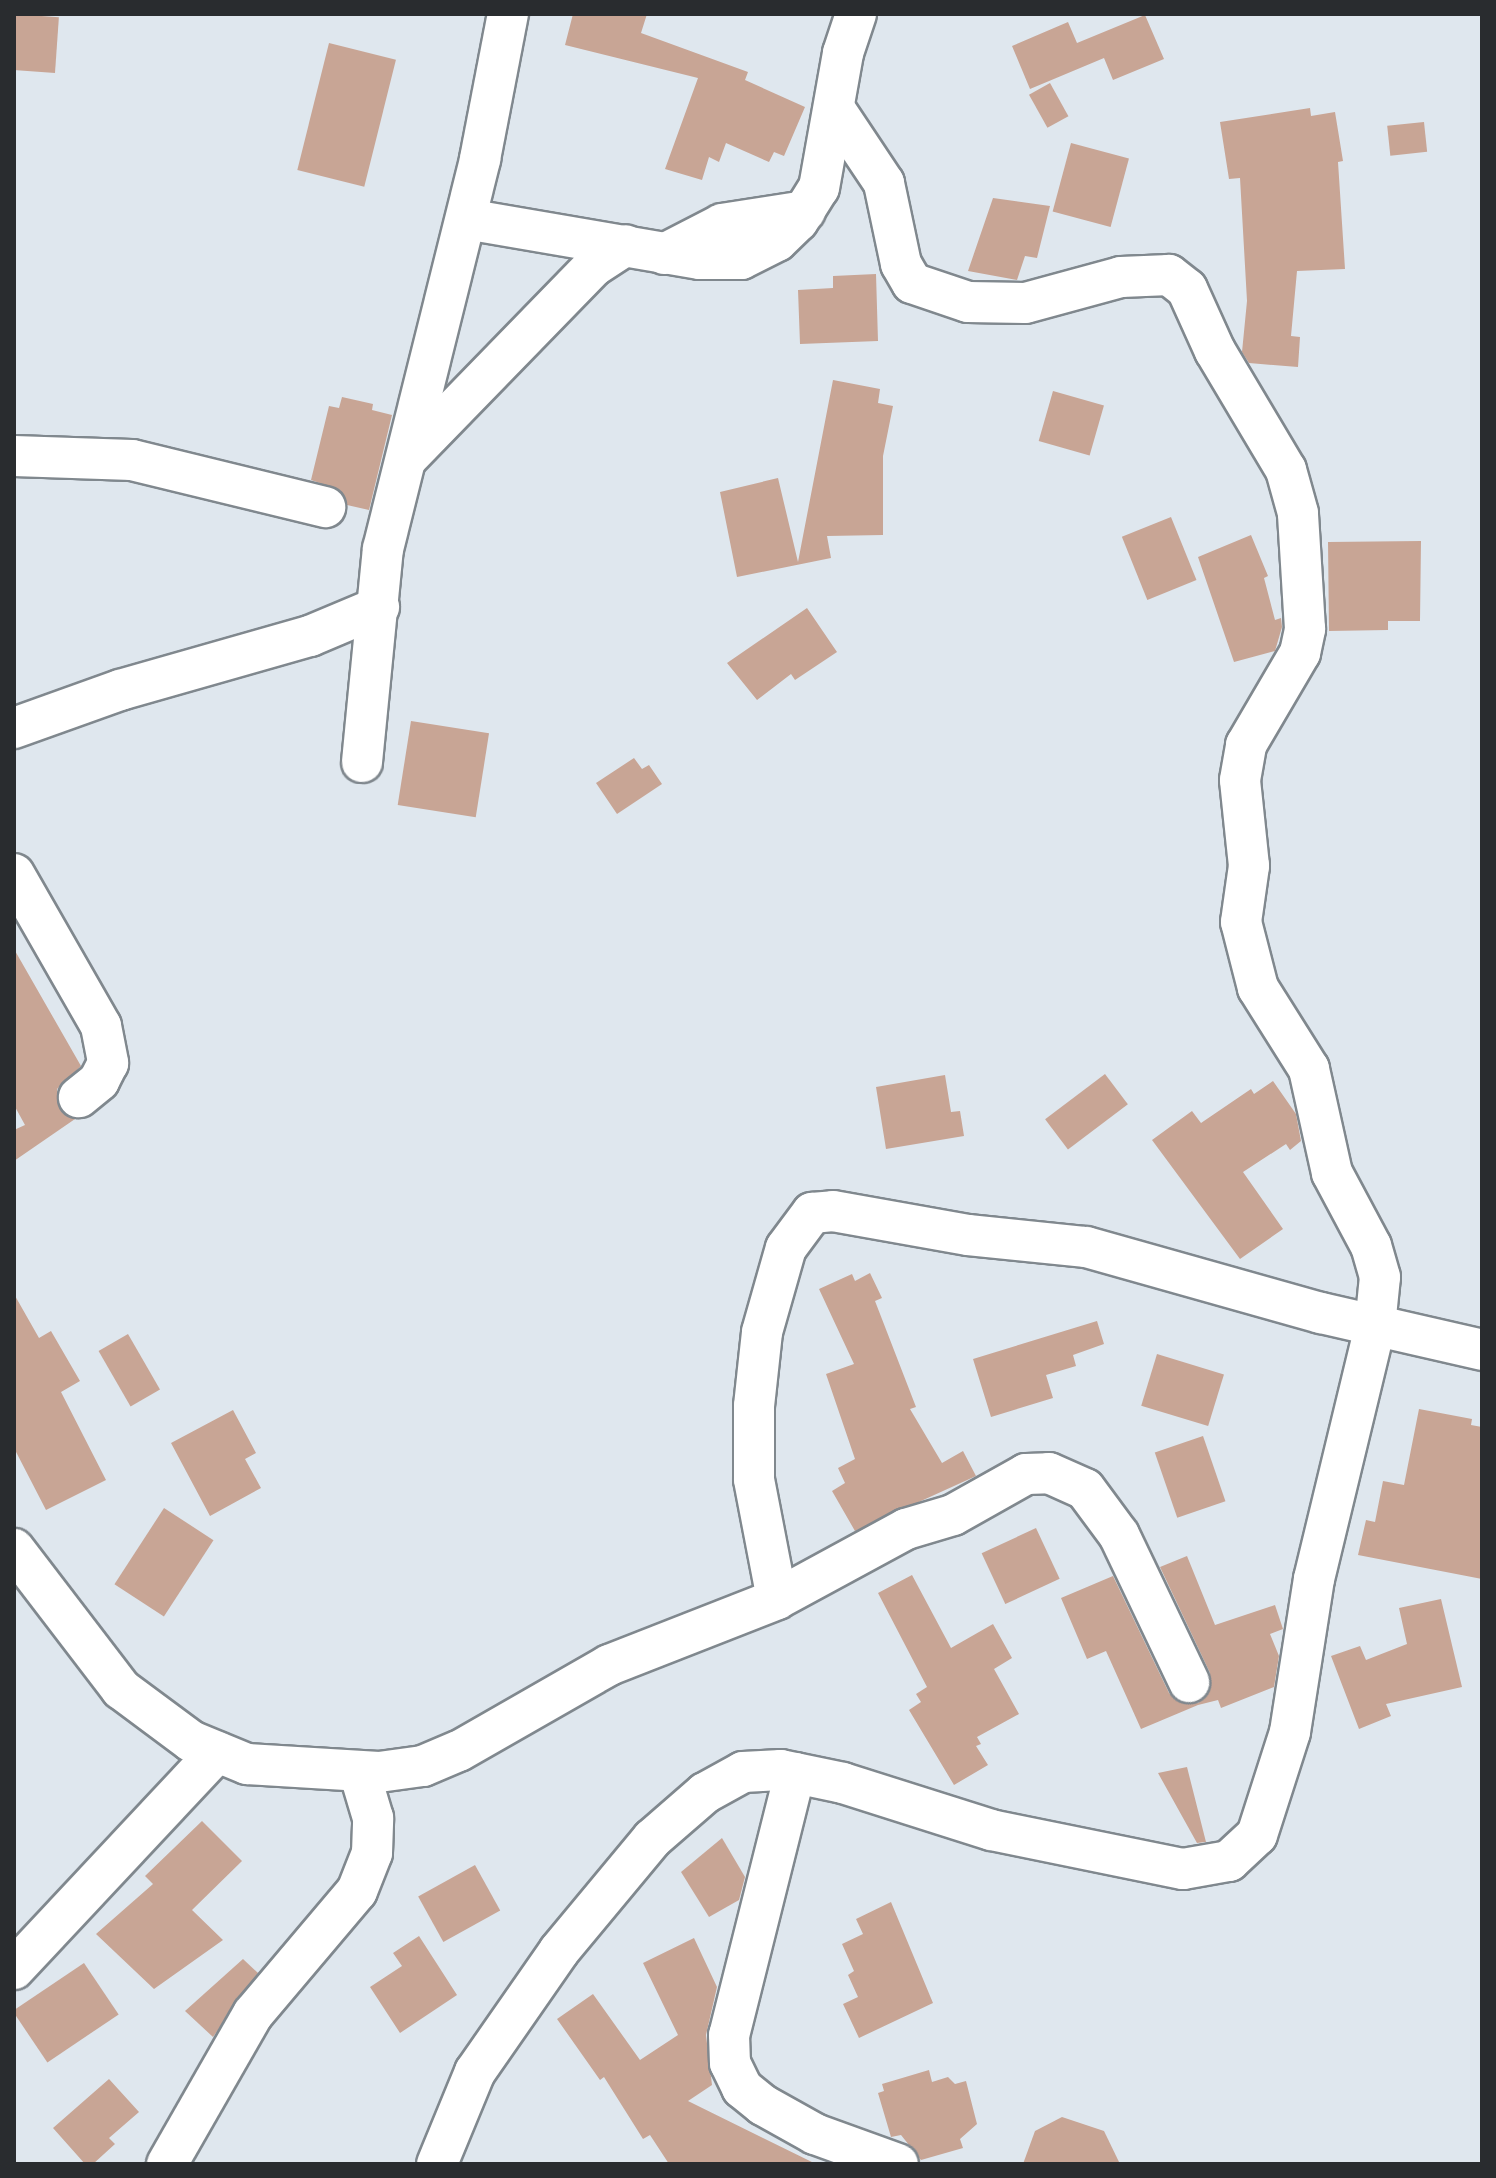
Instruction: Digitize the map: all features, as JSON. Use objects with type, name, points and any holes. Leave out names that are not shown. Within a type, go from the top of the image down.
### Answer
[{"type":"street","points":[[362,762],[383,549],[466,219],[508,14]]},
{"type":"street","points":[[407,458],[594,266],[722,224],[805,211],[819,188],[843,53],[856,14]]},
{"type":"street","points":[[437,2164],[475,2072],[559,1951],[652,1839],[705,1793],[743,1772],[795,1773],[991,1830],[1183,1869],[1229,1861],[1257,1835],[1290,1732],[1326,1520],[1375,1326],[1380,1277],[1371,1246],[1332,1173],[1309,1069],[1258,988],[1241,922],[1249,866],[1240,780],[1246,745],[1300,653],[1305,629],[1298,513],[1286,470],[1215,351],[1187,289],[1169,275],[1121,277],[1025,303],[968,302],[912,283],[901,264],[884,183],[834,108]]},
{"type":"street","points":[[466,219],[645,250]]},
{"type":"street","points":[[14,456],[132,460],[325,507]]},
{"type":"street","points":[[14,728],[120,690],[310,636],[379,607]]},
{"type":"street","points":[[14,874],[101,1026],[108,1063],[99,1081],[79,1097]]},
{"type":"street","points":[[777,1599],[754,1479],[754,1406],[762,1332],[786,1248],[812,1213],[833,1211],[968,1235],[1086,1247],[1375,1326],[1482,1350]]},
{"type":"street","points":[[14,1549],[121,1689],[191,1741],[247,1764],[359,1771],[423,1766],[491,1734],[609,1665],[777,1599],[906,1529],[953,1515],[1026,1474],[1049,1473],[1085,1489],[1119,1535],[1189,1682]]},
{"type":"street","points":[[14,1969],[217,1752]]},
{"type":"street","points":[[167,2164],[253,2014],[357,1891],[372,1853],[373,1818],[359,1771]]},
{"type":"street","points":[[795,1773],[729,2035],[730,2063],[742,2088],[763,2105],[815,2134],[898,2164]]},
{"type":"building","points":[[14,14],[59,17],[55,73],[14,70]]},
{"type":"building","points":[[573,14],[647,14],[641,33],[748,72],[745,80],[805,107],[784,156],[774,152],[769,162],[726,143],[719,162],[709,157],[702,180],[665,169],[698,78],[565,45]]},
{"type":"building","points":[[1145,15],[1164,59],[1113,80],[1104,58],[1030,89],[1012,46],[1068,22],[1077,43]]},
{"type":"building","points":[[329,43],[396,60],[364,187],[297,170]]},
{"type":"building","points":[[1050,83],[1068,116],[1047,128],[1029,95]]},
{"type":"building","points":[[1310,108],[1311,116],[1335,112],[1343,161],[1338,162],[1345,269],[1297,271],[1291,336],[1300,337],[1298,367],[1249,363],[1242,352],[1247,301],[1240,178],[1229,179],[1220,122]]},
{"type":"building","points":[[1424,122],[1427,152],[1390,156],[1387,126]]},
{"type":"building","points":[[1071,143],[1129,159],[1111,227],[1053,212]]},
{"type":"building","points":[[993,198],[1050,206],[1037,258],[1025,256],[1017,280],[968,271]]},
{"type":"building","points":[[876,274],[878,341],[800,344],[798,290],[833,288],[833,276]]},
{"type":"building","points":[[833,380],[880,389],[878,403],[893,406],[883,456],[883,535],[827,536],[831,558],[737,577],[720,492],[778,478],[798,562]]},
{"type":"building","points":[[1053,391],[1104,406],[1090,456],[1039,441]]},
{"type":"building","points":[[342,397],[373,404],[372,410],[392,415],[369,510],[347,505],[340,490],[311,480],[329,406],[339,408]]},
{"type":"building","points":[[1171,517],[1196,580],[1147,600],[1122,537]]},
{"type":"building","points":[[1251,535],[1268,576],[1264,578],[1275,620],[1281,618],[1282,627],[1275,651],[1234,662],[1198,557]]},
{"type":"building","points":[[1421,541],[1420,621],[1388,621],[1388,630],[1329,631],[1328,542]]},
{"type":"building","points":[[807,608],[837,652],[795,680],[791,674],[757,700],[727,663]]},
{"type":"building","points":[[411,721],[489,733],[476,817],[398,805]]},
{"type":"building","points":[[634,758],[642,769],[649,765],[662,784],[617,814],[596,783]]},
{"type":"building","points":[[14,949],[81,1066],[57,1089],[61,1111],[75,1119],[14,1161],[14,1130],[25,1125],[14,1105]]},
{"type":"building","points":[[1105,1074],[1128,1104],[1068,1149],[1045,1119]]},
{"type":"building","points":[[945,1075],[951,1112],[960,1111],[964,1136],[886,1149],[876,1087]]},
{"type":"building","points":[[1273,1081],[1296,1114],[1301,1141],[1290,1150],[1286,1144],[1243,1172],[1283,1229],[1240,1259],[1152,1140],[1192,1111],[1201,1123],[1251,1089],[1254,1094]]},
{"type":"building","points":[[870,1273],[882,1298],[875,1301],[916,1407],[910,1409],[942,1463],[963,1451],[976,1476],[855,1531],[832,1491],[845,1483],[838,1468],[855,1459],[826,1374],[854,1364],[819,1289],[852,1274],[855,1281]]},
{"type":"building","points":[[14,1294],[39,1338],[51,1331],[80,1381],[61,1392],[106,1480],[46,1510],[14,1448]]},
{"type":"building","points":[[1097,1321],[1104,1344],[1073,1355],[1076,1366],[1046,1375],[1053,1398],[991,1417],[973,1359]]},
{"type":"building","points":[[128,1334],[160,1389],[131,1406],[99,1351]]},
{"type":"building","points":[[1157,1354],[1224,1374],[1208,1426],[1141,1406]]},
{"type":"building","points":[[1419,1409],[1472,1419],[1471,1425],[1482,1427],[1482,1579],[1358,1555],[1366,1520],[1375,1522],[1383,1481],[1404,1485]]},
{"type":"building","points":[[233,1410],[256,1453],[245,1459],[261,1488],[210,1516],[171,1443]]},
{"type":"building","points":[[1203,1436],[1225,1501],[1177,1518],[1155,1453]]},
{"type":"building","points":[[164,1508],[213,1540],[164,1616],[114,1584]]},
{"type":"building","points":[[1036,1528],[1060,1579],[1005,1604],[982,1553]]},
{"type":"building","points":[[1187,1556],[1215,1625],[1275,1605],[1283,1629],[1270,1634],[1279,1656],[1274,1687],[1221,1708],[1218,1700],[1198,1705],[1141,1729],[1106,1651],[1087,1659],[1061,1598],[1113,1576],[1169,1693],[1177,1701],[1198,1703],[1208,1694],[1210,1673],[1160,1567]]},
{"type":"building","points":[[912,1575],[951,1648],[993,1624],[1012,1658],[994,1669],[1019,1714],[977,1737],[981,1744],[976,1746],[988,1765],[954,1785],[909,1710],[921,1702],[916,1694],[927,1687],[878,1593]]},
{"type":"building","points":[[1441,1599],[1462,1687],[1386,1704],[1391,1716],[1359,1729],[1331,1656],[1360,1646],[1366,1660],[1407,1644],[1399,1608]]},
{"type":"building","points":[[1187,1767],[1206,1842],[1197,1843],[1158,1773]]},
{"type":"building","points":[[202,1821],[242,1861],[192,1910],[223,1940],[154,1989],[96,1934],[153,1884],[145,1876]]},
{"type":"building","points":[[722,1838],[745,1877],[739,1900],[709,1917],[681,1872]]},
{"type":"building","points":[[475,1865],[500,1910],[443,1942],[418,1897]]},
{"type":"building","points":[[891,1902],[933,2003],[859,2038],[843,2004],[858,1997],[848,1975],[854,1971],[842,1944],[863,1934],[856,1919]]},
{"type":"building","points":[[419,1936],[457,1995],[400,2033],[370,1987],[402,1966],[393,1953]]},
{"type":"building","points":[[694,1938],[717,1987],[706,2035],[712,2085],[688,2101],[816,2164],[669,2164],[650,2135],[643,2139],[604,2077],[600,2080],[557,2019],[593,1994],[640,2060],[678,2035],[643,1963]]},
{"type":"building","points":[[243,1959],[258,1973],[213,2037],[185,2011]]},
{"type":"building","points":[[84,1963],[119,2014],[47,2062],[14,2010]]},
{"type":"building","points":[[929,2070],[932,2082],[948,2077],[955,2084],[966,2081],[977,2124],[960,2139],[963,2148],[921,2160],[901,2135],[891,2137],[878,2093],[884,2091],[882,2084]]},
{"type":"building","points":[[109,2079],[139,2112],[109,2138],[115,2144],[93,2164],[85,2164],[53,2128]]},
{"type":"building","points":[[1062,2117],[1104,2131],[1120,2164],[1023,2164],[1035,2131]]}]
